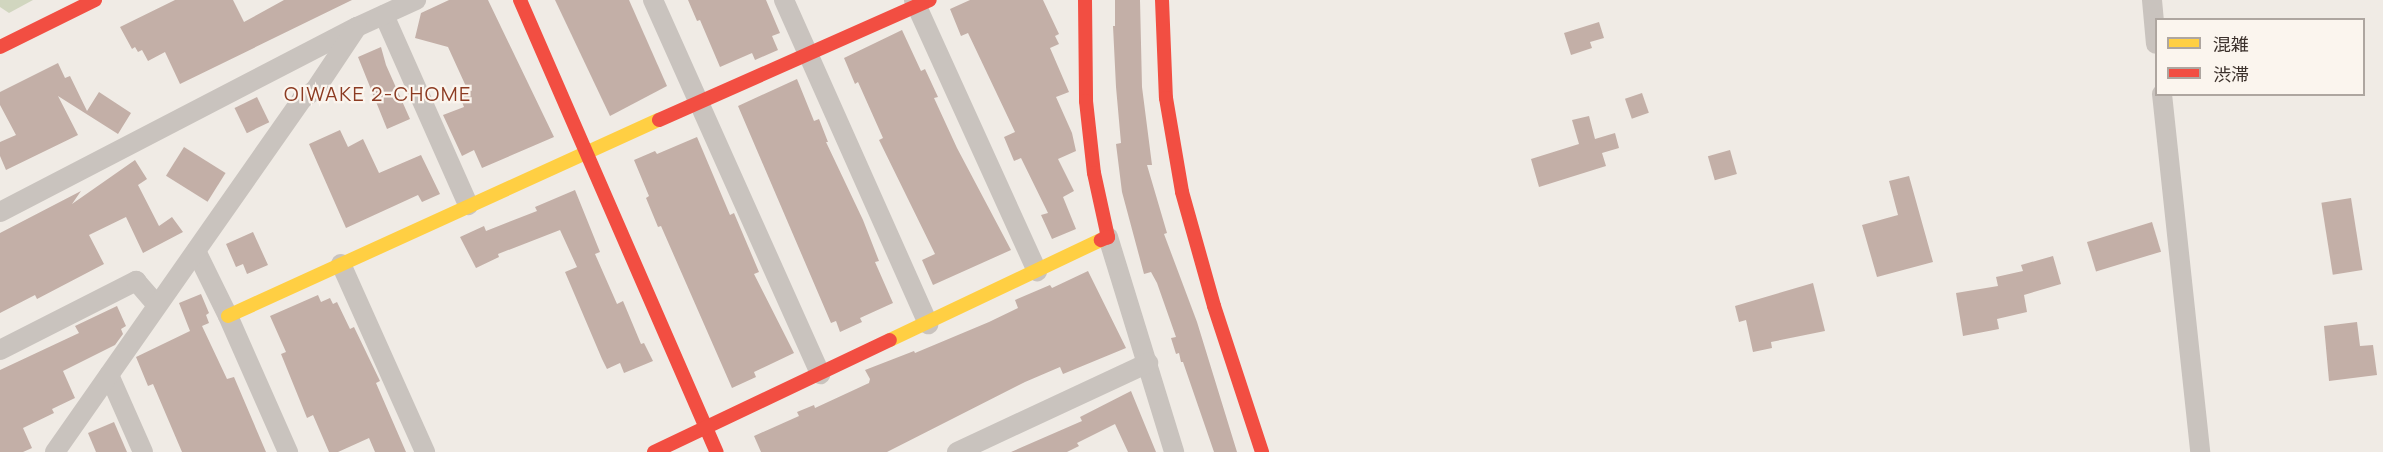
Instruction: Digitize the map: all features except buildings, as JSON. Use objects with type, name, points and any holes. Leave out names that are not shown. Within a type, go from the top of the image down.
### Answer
[{"type":"street","points":[[5,38],[95,0]]},
{"type":"street","points":[[0,212],[357,27],[416,0]]},
{"type":"street","points":[[520,0],[717,452]]},
{"type":"street","points":[[653,0],[820,374]]},
{"type":"street","points":[[784,0],[928,324]]},
{"type":"street","points":[[1085,0],[1086,101],[1094,173],[1108,237],[1174,452]]},
{"type":"street","points":[[1162,0],[1166,98],[1182,192],[1214,306],[1262,452]]},
{"type":"street","points":[[2152,0],[2155,26]]},
{"type":"street","points":[[228,316],[468,205],[586,155],[920,2],[1037,271]]},
{"type":"street","points":[[384,15],[468,205]]},
{"type":"street","points":[[55,452],[156,304],[302,99],[315,90],[357,27]]},
{"type":"street","points":[[2162,96],[2200,452]]},
{"type":"street","points":[[654,452],[1108,237]]},
{"type":"street","points":[[195,252],[228,316],[288,452]]},
{"type":"street","points":[[341,264],[425,452]]},
{"type":"street","points":[[0,350],[136,281],[156,304]]},
{"type":"street","points":[[957,452],[1148,363]]},
{"type":"street","points":[[109,375],[143,452]]},
{"type":"green space","points":[[0,0],[33,0],[9,13],[0,7]]},
{"type":"traffic: slow","points":[[228,316],[659,120]]},
{"type":"traffic: slow","points":[[890,340],[1101,240]]},
{"type":"traffic: jam","points":[[0,47],[95,0]]},
{"type":"traffic: jam","points":[[520,0],[717,452]]},
{"type":"traffic: jam","points":[[659,120],[930,0]]},
{"type":"traffic: jam","points":[[1085,0],[1086,101],[1094,173],[1108,237],[1101,240]]},
{"type":"traffic: jam","points":[[1162,0],[1166,98],[1182,192],[1214,306],[1262,452]]},
{"type":"traffic: jam","points":[[654,452],[890,340]]},
{"type":"district","name":"OIWAKE 2-CHOME","points":[[378,93]]}]
